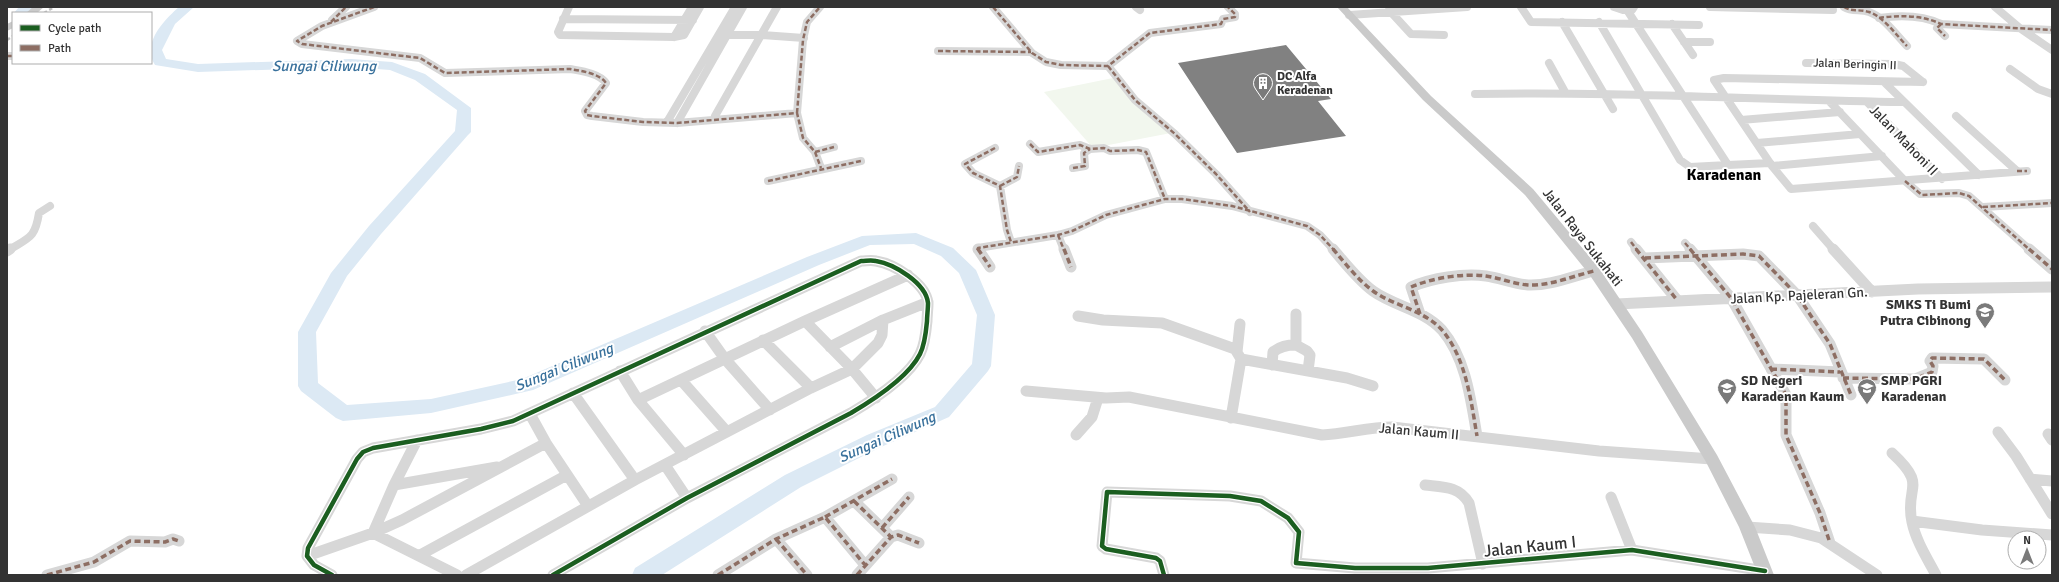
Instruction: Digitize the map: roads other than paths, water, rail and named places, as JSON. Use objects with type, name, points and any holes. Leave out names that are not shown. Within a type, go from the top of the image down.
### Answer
[{"type":"main road","name":"Jalan Raya Sukahati","points":[[1348,14],[1427,98],[1528,192],[1594,271],[1617,304],[1712,459],[1747,527],[1765,573]]},
{"type":"street","points":[[330,22],[346,7]]},
{"type":"street","points":[[374,7],[330,22],[305,35],[297,41],[302,44],[420,58],[445,73],[555,69],[586,71],[604,80],[606,83],[587,106],[585,111],[587,115],[637,121],[677,123],[797,113]]},
{"type":"street","points":[[569,7],[558,32],[560,35],[674,37],[684,35],[700,7]]},
{"type":"street","points":[[674,37],[692,7]]},
{"type":"street","points":[[667,122],[735,7]]},
{"type":"street","points":[[677,123],[743,7]]},
{"type":"street","points":[[715,116],[777,7]]},
{"type":"street","points":[[820,7],[807,22],[804,38],[797,113],[799,127],[803,138],[815,152],[821,168]]},
{"type":"street","points":[[993,7],[1031,52],[1038,58],[1052,63],[1108,66],[1150,33],[1221,24],[1224,19],[1235,17],[1235,14],[1228,7]]},
{"type":"street","points":[[1348,14],[1379,17],[1389,10],[1467,7]]},
{"type":"street","points":[[1521,7],[1531,22],[1599,22],[1699,25]]},
{"type":"street","points":[[1614,7],[1631,9],[1635,23],[1728,165]]},
{"type":"street","points":[[1710,7],[1833,10]]},
{"type":"street","points":[[1844,7],[1848,10],[1868,12],[1879,18],[1907,46]]},
{"type":"street","points":[[1995,7],[2021,29],[2052,50]]},
{"type":"street","points":[[1389,10],[1411,34],[1444,35]]},
{"type":"street","points":[[1879,18],[1929,18],[1940,24],[2052,30]]},
{"type":"street","points":[[563,19],[693,20]]},
{"type":"street","points":[[1562,22],[1613,109]]},
{"type":"street","points":[[1599,22],[1680,160],[1690,167],[1702,168],[1728,165],[1771,165],[1882,156]]},
{"type":"street","points":[[1672,24],[1693,54]]},
{"type":"street","points":[[1940,24],[1937,28],[1945,36]]},
{"type":"street","points":[[718,35],[762,35],[804,38]]},
{"type":"street","points":[[1684,42],[1710,42]]},
{"type":"street","points":[[938,51],[1031,52]]},
{"type":"street","points":[[1549,63],[1565,92]]},
{"type":"street","name":"Jalan Beringin II","points":[[1806,63],[1894,64],[1903,66],[1922,82],[1884,82]]},
{"type":"street","points":[[1108,66],[1135,100],[1190,149],[1250,212]]},
{"type":"street","points":[[2010,68],[2038,89],[2052,94]]},
{"type":"street","points":[[1979,174],[1884,82],[1716,78],[1714,80],[1771,165],[1788,187],[1794,190],[2027,171]]},
{"type":"street","points":[[1475,94],[1565,92],[1726,98],[1903,102]]},
{"type":"street","points":[[1829,101],[1905,181],[1922,195],[1964,194],[1983,207],[2052,270]]},
{"type":"street","name":"Jalan Mahoni II","points":[[1867,102],[1942,179]]},
{"type":"street","points":[[1741,120],[1840,112]]},
{"type":"street","points":[[1956,116],[2017,171]]},
{"type":"street","points":[[1757,143],[1860,134]]},
{"type":"street","points":[[1030,144],[1033,149],[1038,152],[1080,145],[1090,149],[1104,148],[1110,151],[1138,150],[1146,152],[1154,168],[1165,199]]},
{"type":"street","points":[[815,152],[834,147]]},
{"type":"street","points":[[995,148],[984,155],[969,160],[965,164],[973,173],[1000,186]]},
{"type":"street","points":[[1073,168],[1084,166],[1084,153],[1090,149]]},
{"type":"street","points":[[768,180],[861,161]]},
{"type":"street","points":[[1000,186],[1018,177],[1019,166]]},
{"type":"street","points":[[1000,186],[1007,230],[1012,242]]},
{"type":"street","points":[[990,267],[977,249],[1058,235],[1072,231],[1110,214],[1165,199],[1197,201],[1232,206],[1312,228],[1373,291],[1420,314],[1441,329],[1457,354],[1472,405],[1477,436]]},
{"type":"street","points":[[1983,207],[2052,203]]},
{"type":"street","points":[[7,251],[28,238],[36,230],[39,213],[50,206]]},
{"type":"street","points":[[1813,226],[1872,292]]},
{"type":"street","points":[[1058,235],[1071,267]]},
{"type":"street","points":[[1632,242],[1677,300]]},
{"type":"street","points":[[1685,242],[1731,298],[1786,395],[1786,435],[1820,513],[1830,543]]},
{"type":"street","points":[[1645,258],[1743,254],[1758,256],[1797,296],[1830,344],[1851,395]]},
{"type":"street","points":[[332,575],[314,565],[307,556],[308,548],[312,537],[363,452],[384,446],[481,429],[512,421],[530,414],[705,331],[861,261],[876,261],[908,275],[922,288],[928,302],[926,334],[920,354],[910,368],[876,398],[687,498],[553,575]]},
{"type":"street","points":[[1420,314],[1411,287],[1420,283],[1462,276],[1486,276],[1527,285],[1539,285],[1594,271]]},
{"type":"street","points":[[638,400],[805,320],[908,275]]},
{"type":"street","name":"Jalan Kp. Pajeleran Gn.","points":[[1617,304],[1933,288],[2052,287]]},
{"type":"street","points":[[830,347],[882,320],[928,302]]},
{"type":"street","points":[[1296,314],[1296,345]]},
{"type":"street","points":[[1078,316],[1103,320],[1162,323],[1232,348],[1239,356],[1272,365],[1347,378],[1373,386]]},
{"type":"street","points":[[805,320],[852,369],[876,398]]},
{"type":"street","points":[[466,575],[635,480],[811,388],[852,369],[864,359],[878,343],[882,335],[882,320]]},
{"type":"street","points":[[1231,418],[1239,356],[1240,324]]},
{"type":"street","points":[[705,331],[725,359],[770,410]]},
{"type":"street","points":[[763,340],[811,388]]},
{"type":"street","points":[[1272,365],[1273,352],[1276,349],[1288,345],[1296,345],[1307,351],[1310,355],[1308,371]]},
{"type":"street","points":[[1771,369],[1915,380],[1932,372],[1933,366],[1930,360],[1932,358],[1976,358],[1988,361],[2005,380]]},
{"type":"street","points":[[620,371],[638,400],[684,455]]},
{"type":"street","points":[[681,380],[727,432]]},
{"type":"street","name":"Jalan Kaum II","points":[[1026,391],[1098,398],[1122,399],[1129,397],[1322,435],[1337,435],[1380,426],[1599,451],[1712,459]]},
{"type":"street","points":[[574,393],[635,480]]},
{"type":"street","points":[[1076,434],[1092,417],[1098,398]]},
{"type":"street","points":[[530,414],[546,444],[588,506]]},
{"type":"street","points":[[1998,432],[2052,514]]},
{"type":"street","points":[[372,533],[417,440]]},
{"type":"street","points":[[307,556],[372,533],[402,520],[546,444]]},
{"type":"street","points":[[1892,453],[1909,470],[1913,477],[1915,485],[1910,507],[1914,530],[1936,575]]},
{"type":"street","points":[[394,486],[507,465]]},
{"type":"street","points":[[664,465],[687,498]]},
{"type":"street","points":[[420,555],[567,474]]},
{"type":"street","points":[[722,574],[776,539],[825,517],[892,479]]},
{"type":"street","points":[[2030,479],[2052,481]]},
{"type":"street","points":[[1425,485],[1458,490],[1465,494],[1469,503],[1483,564]]},
{"type":"street","name":"Jalan Kaum I","points":[[1164,575],[1160,560],[1156,558],[1106,549],[1102,546],[1107,492],[1230,496],[1260,501],[1288,518],[1297,528],[1299,532],[1296,563],[1388,569],[1483,564],[1632,550],[1765,573]]},
{"type":"street","points":[[882,528],[909,496]]},
{"type":"street","points":[[1611,497],[1632,550]]},
{"type":"street","points":[[854,500],[891,537]]},
{"type":"street","points":[[825,517],[865,565]]},
{"type":"street","points":[[1912,521],[1982,530],[2052,535]]},
{"type":"street","points":[[1747,527],[1798,530],[1830,543],[1866,572],[1877,575]]},
{"type":"street","points":[[372,533],[420,555],[457,575]]},
{"type":"street","points":[[857,575],[891,537],[898,535],[919,543]]},
{"type":"street","points":[[776,539],[807,575]]},
{"type":"street","points":[[47,575],[74,572],[100,559],[130,541],[179,541]]},
{"type":"waterway","points":[[20,12],[27,7]]},
{"type":"waterway","name":"Sungai Ciliwung","points":[[187,7],[169,22],[155,50],[160,62],[198,68],[351,63],[392,66],[420,77],[464,108],[463,132],[375,230],[340,273],[307,332],[308,386],[343,413],[431,406],[526,385],[813,261],[868,240],[916,238],[947,252],[967,270],[986,315],[981,366],[942,412],[874,441],[793,481],[643,575]]},
{"type":"railway","points":[[46,12],[54,7]]},
{"type":"railway","points":[[7,40],[12,37]]},
{"type":"place","name":"DC Alfa Keradenan","points":[[1263,100]]},
{"type":"place","name":"SMKS Ti Bumi Putra Cibinong","points":[[1985,329]]},
{"type":"place","name":"SD Negeri Karadenan Kaum","points":[[1727,405]]},
{"type":"place","name":"SMP PGRI Karadenan","points":[[1867,405]]},
{"type":"district","name":"Karadenan","points":[[1724,174]]}]
